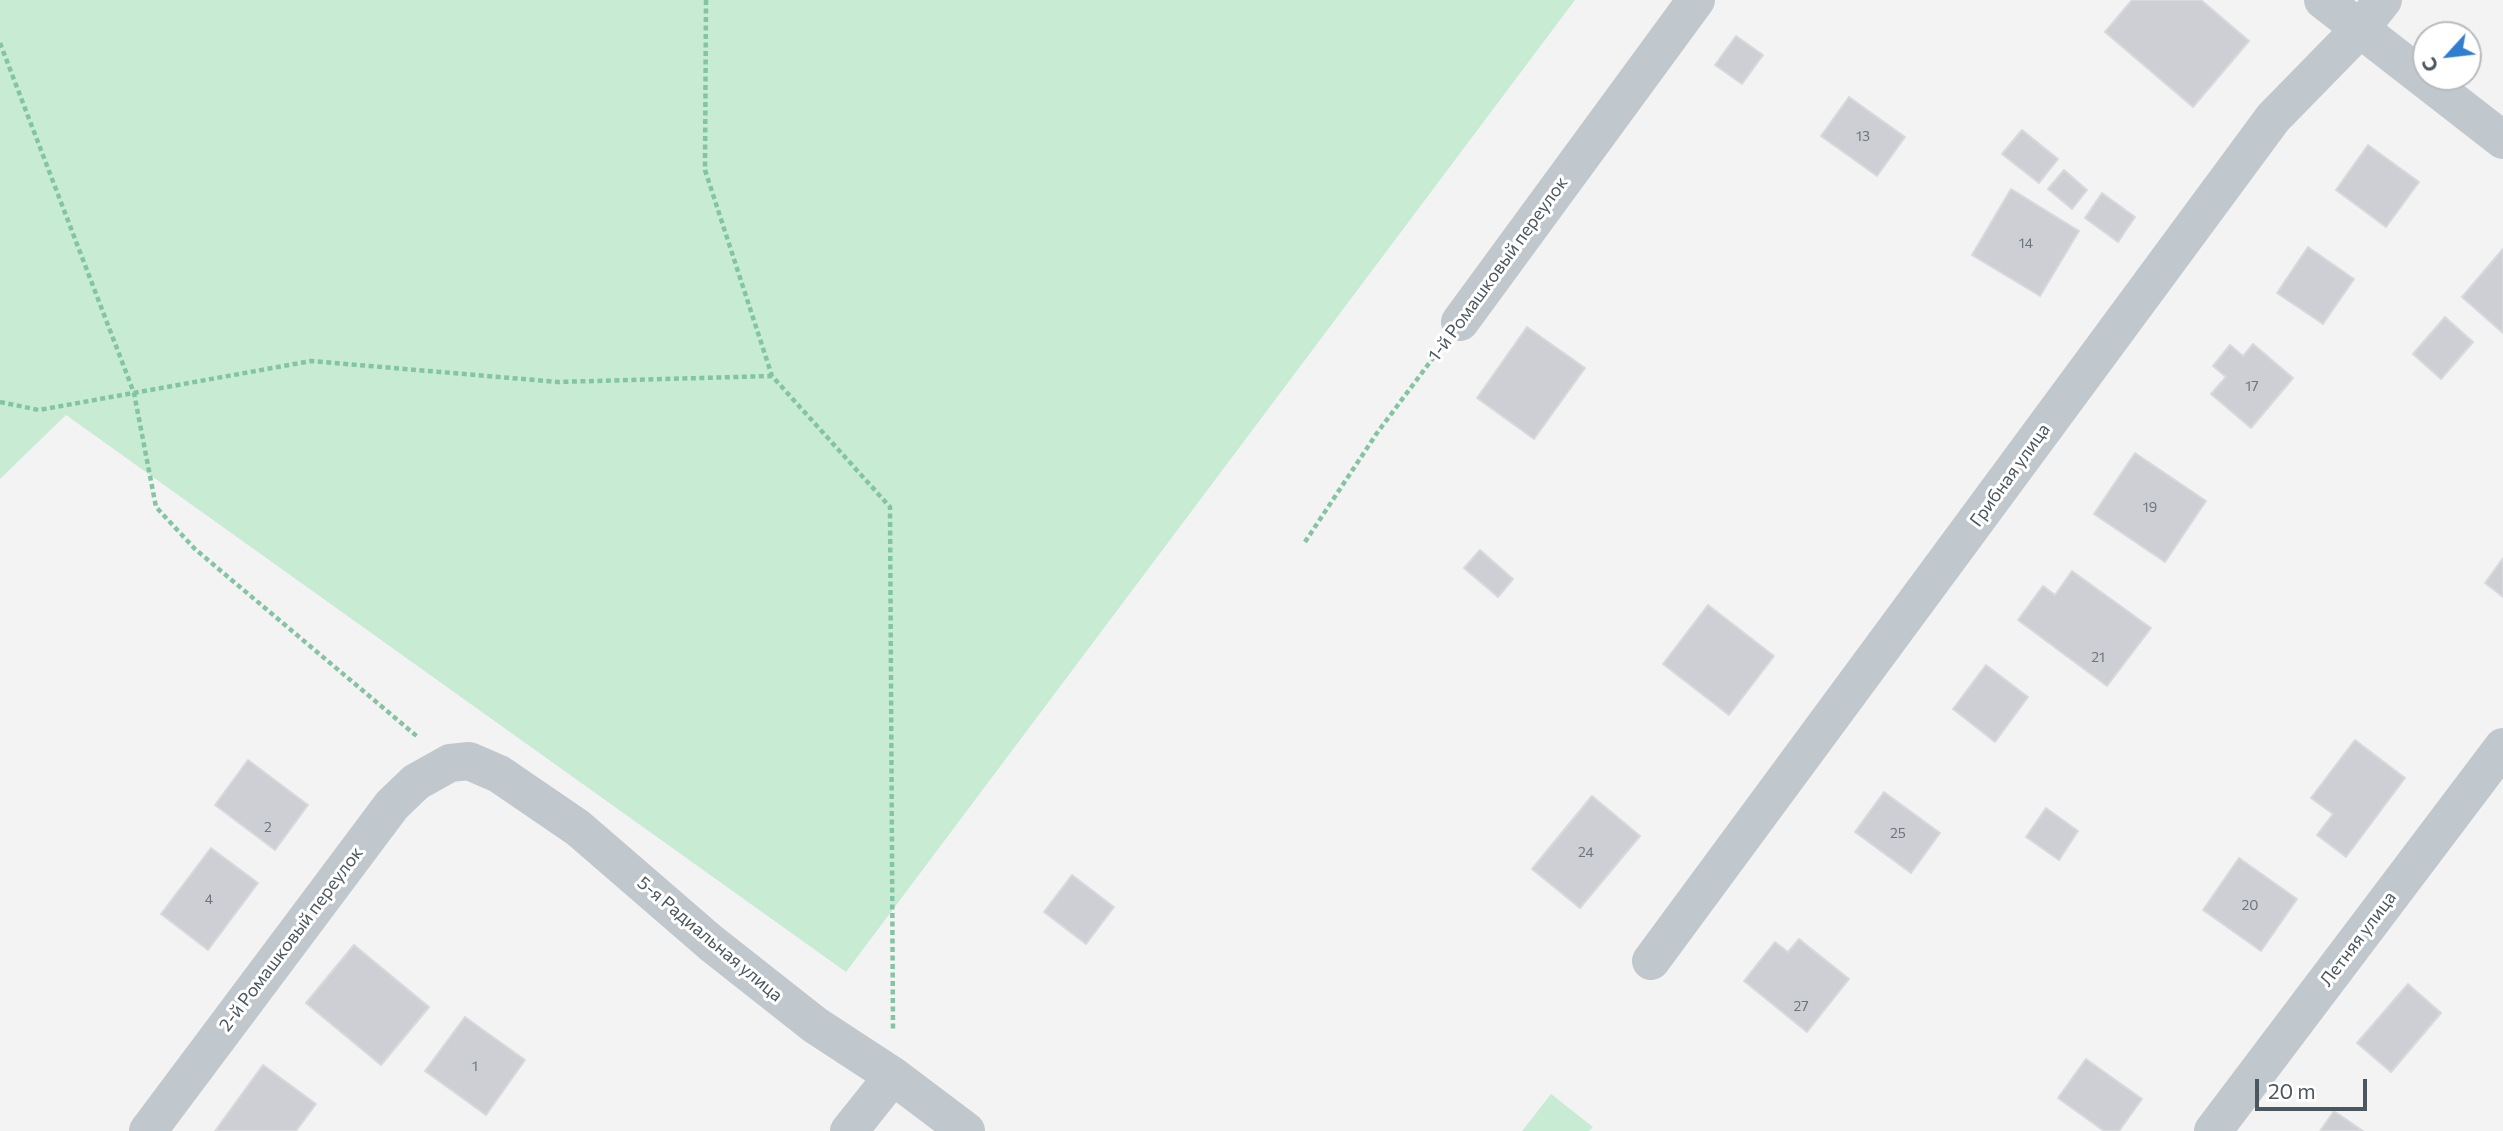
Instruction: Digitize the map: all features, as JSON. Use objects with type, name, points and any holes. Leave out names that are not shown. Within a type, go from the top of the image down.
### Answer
[{"type":"street","name":"1-й Ромашковый переулок","points":[[1460,322],[1696,0]]},
{"type":"street","points":[[2323,0],[2372,14],[2503,140]]},
{"type":"street","name":"Грибная улица","points":[[1651,961],[2273,118],[2372,14]]},
{"type":"street","name":"Летняя улица","points":[[2213,1131],[2503,747]]},
{"type":"street","name":"5-я Радиальная улица","points":[[450,763],[469,761],[499,774],[578,828],[815,1025],[893,1076],[966,1131]]},
{"type":"street","name":"2-й Ромашковый переулок","points":[[148,1131],[392,805],[416,782],[450,763]]},
{"type":"street","points":[[849,1131],[893,1076]]},
{"type":"path","points":[[706,0],[705,170],[772,376],[890,508],[893,1076]]},
{"type":"path","points":[[0,43],[134,393],[156,507],[195,549],[450,763]]},
{"type":"path","name":"1-й Ромашковый переулок","points":[[1305,542],[1377,433],[1460,322]]},
{"type":"path","points":[[0,402],[39,410],[311,361],[558,382],[772,376]]},
{"type":"green space","points":[[0,0],[1575,0],[846,972],[66,415],[0,479]]},
{"type":"green space","points":[[1551,1094],[1593,1127],[1589,1131],[1522,1131]]},
{"type":"building","points":[[2132,0],[2201,0],[2249,41],[2193,107],[2105,32]]},
{"type":"building","points":[[1736,36],[1763,55],[1742,84],[1715,65]]},
{"type":"building","points":[[1849,97],[1905,137],[1877,176],[1821,136]]},
{"type":"building","points":[[2022,130],[2058,159],[2039,183],[2002,154]]},
{"type":"building","points":[[2368,145],[2419,182],[2386,227],[2336,190]]},
{"type":"building","points":[[2064,170],[2087,190],[2072,209],[2048,189]]},
{"type":"building","points":[[2011,189],[2079,231],[2040,296],[1972,255]]},
{"type":"building","points":[[2102,193],[2135,217],[2118,242],[2085,218]]},
{"type":"building","points":[[2308,247],[2354,279],[2323,324],[2277,293]]},
{"type":"building","points":[[2503,249],[2503,333],[2462,297]]},
{"type":"building","points":[[2445,317],[2473,342],[2441,379],[2413,354]]},
{"type":"building","points":[[1527,327],[1585,368],[1534,439],[1477,398]]},
{"type":"building","points":[[2253,344],[2293,378],[2251,428],[2211,394],[2226,377],[2213,366],[2230,345],[2243,356]]},
{"type":"building","points":[[2135,453],[2206,501],[2165,562],[2094,514]]},
{"type":"building","points":[[1480,550],[1513,579],[1498,597],[1464,568]]},
{"type":"building","points":[[2503,558],[2503,597],[2485,583]]},
{"type":"building","points":[[2072,571],[2151,628],[2107,686],[2018,620],[2043,586],[2055,595]]},
{"type":"building","points":[[1708,605],[1774,656],[1729,715],[1663,664]]},
{"type":"building","points":[[1986,665],[2028,697],[1995,742],[1953,709]]},
{"type":"building","points":[[2355,740],[2405,778],[2346,857],[2317,835],[2333,814],[2311,798]]},
{"type":"building","points":[[248,760],[308,805],[275,850],[215,805]]},
{"type":"building","points":[[1884,792],[1940,833],[1911,873],[1855,832]]},
{"type":"building","points":[[1592,796],[1640,836],[1580,908],[1532,869]]},
{"type":"building","points":[[2046,808],[2078,831],[2059,860],[2026,837]]},
{"type":"building","points":[[211,848],[258,883],[208,950],[161,914]]},
{"type":"building","points":[[2239,858],[2297,899],[2261,951],[2203,910]]},
{"type":"building","points":[[1072,875],[1114,907],[1086,944],[1044,912]]},
{"type":"building","points":[[1799,939],[1849,979],[1807,1032],[1744,981],[1775,942],[1788,952]]},
{"type":"building","points":[[354,945],[429,1007],[381,1065],[306,1003]]},
{"type":"building","points":[[2408,984],[2441,1013],[2391,1072],[2357,1043]]},
{"type":"building","points":[[465,1017],[525,1060],[486,1115],[425,1071]]},
{"type":"building","points":[[2086,1059],[2142,1099],[2119,1131],[2104,1131],[2058,1098]]},
{"type":"building","points":[[263,1065],[316,1104],[296,1131],[215,1131]]},
{"type":"building","points":[[2334,1111],[2363,1131],[2320,1131]]}]
